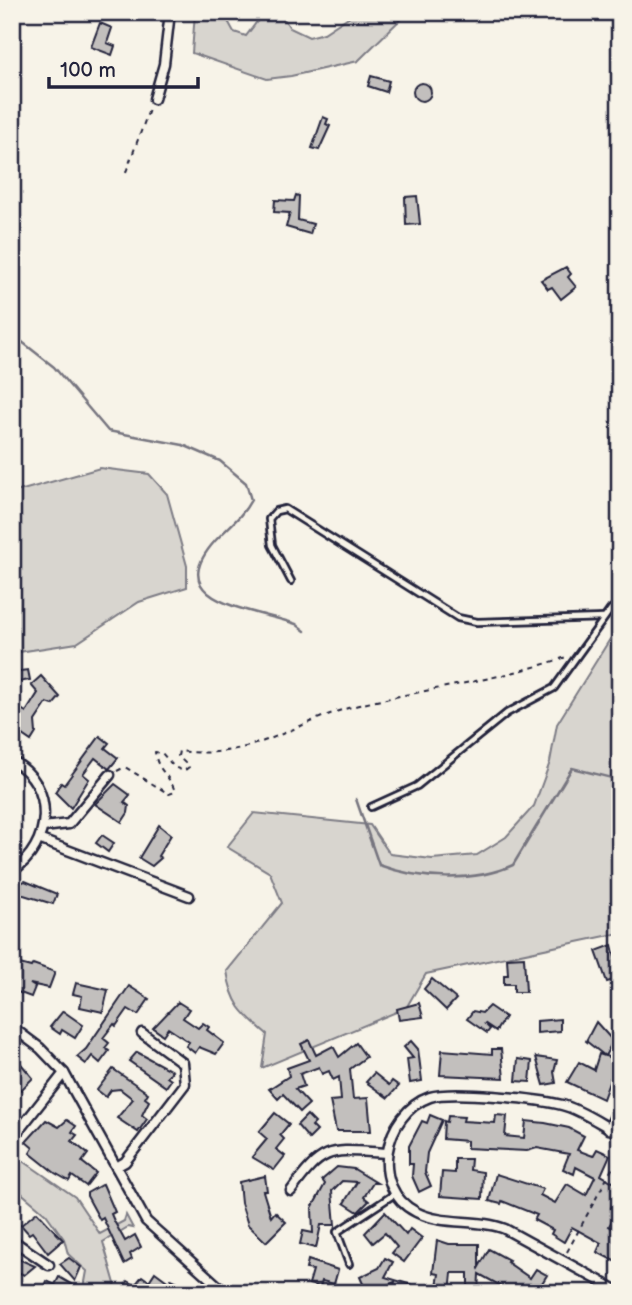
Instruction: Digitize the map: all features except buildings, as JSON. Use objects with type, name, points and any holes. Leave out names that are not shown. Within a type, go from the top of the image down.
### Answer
[{"type":"street","points":[[154,99],[164,64],[170,12]]},
{"type":"street","points":[[12,761],[31,777],[40,790],[45,814],[41,840],[27,859],[12,871]]},
{"type":"street","points":[[43,827],[64,826],[73,821],[110,775]]},
{"type":"street","points":[[41,840],[189,896]]},
{"type":"street","points":[[12,1027],[40,1048],[64,1073],[146,1221],[226,1293]]},
{"type":"street","points":[[116,1167],[125,1161],[185,1084],[183,1063],[142,1033]]},
{"type":"street","points":[[12,1139],[64,1073]]},
{"type":"street","points":[[620,1134],[564,1105],[447,1093],[416,1103],[405,1113],[392,1132],[386,1153],[389,1175],[396,1193],[415,1212],[439,1219],[489,1223],[620,1292]]},
{"type":"street","points":[[609,1129],[620,1105]]},
{"type":"street","points":[[291,1191],[322,1155],[335,1150],[386,1153]]},
{"type":"street","points":[[12,1240],[49,1265]]},
{"type":"lane","points":[[290,581],[272,545],[269,519],[276,510],[285,509],[458,618],[477,622],[604,618]]},
{"type":"lane","points":[[371,807],[417,786],[507,713],[554,688],[604,618],[620,603]]},
{"type":"lane","points":[[349,1264],[337,1232],[396,1193]]},
{"type":"path","points":[[125,172],[154,99]]},
{"type":"path","points":[[110,775],[125,767],[169,794],[175,792],[173,784],[157,766],[155,752],[162,752],[174,767],[184,771],[189,767],[178,756],[179,751],[201,754],[235,752],[360,704],[470,684],[542,665],[580,651]]},
{"type":"path","points":[[562,1261],[620,1154]]},
{"type":"shaded area","points":[[195,12],[223,12],[234,32],[246,36],[262,15],[271,14],[284,19],[290,28],[309,37],[324,33],[356,12],[408,12],[358,61],[267,79],[192,53]]},
{"type":"shaded area","points":[[100,468],[149,474],[167,494],[187,566],[187,587],[139,602],[77,643],[12,653],[12,493]]},
{"type":"shaded area","points":[[620,635],[620,933],[426,974],[406,1008],[262,1068],[267,1034],[235,1000],[227,971],[282,903],[270,873],[227,847],[254,813],[370,825],[390,854],[432,859],[477,855],[506,837],[534,806],[550,762],[557,724],[610,639]]},
{"type":"shaded area","points":[[19,1158],[75,1197],[100,1234],[124,1221],[126,1215],[133,1228],[128,1227],[103,1242],[116,1287],[108,1293],[83,1293],[87,1271],[68,1254],[64,1239],[46,1214],[12,1185],[12,1168]]},
{"type":"waterway","points":[[12,334],[54,367],[108,431],[183,445],[220,461],[246,483],[251,500],[239,517],[215,541],[201,562],[199,578],[205,591],[219,600],[296,624],[305,631]]},
{"type":"waterway","points":[[356,799],[379,865],[411,874],[464,877],[481,875],[513,865],[572,768],[620,780]]}]
